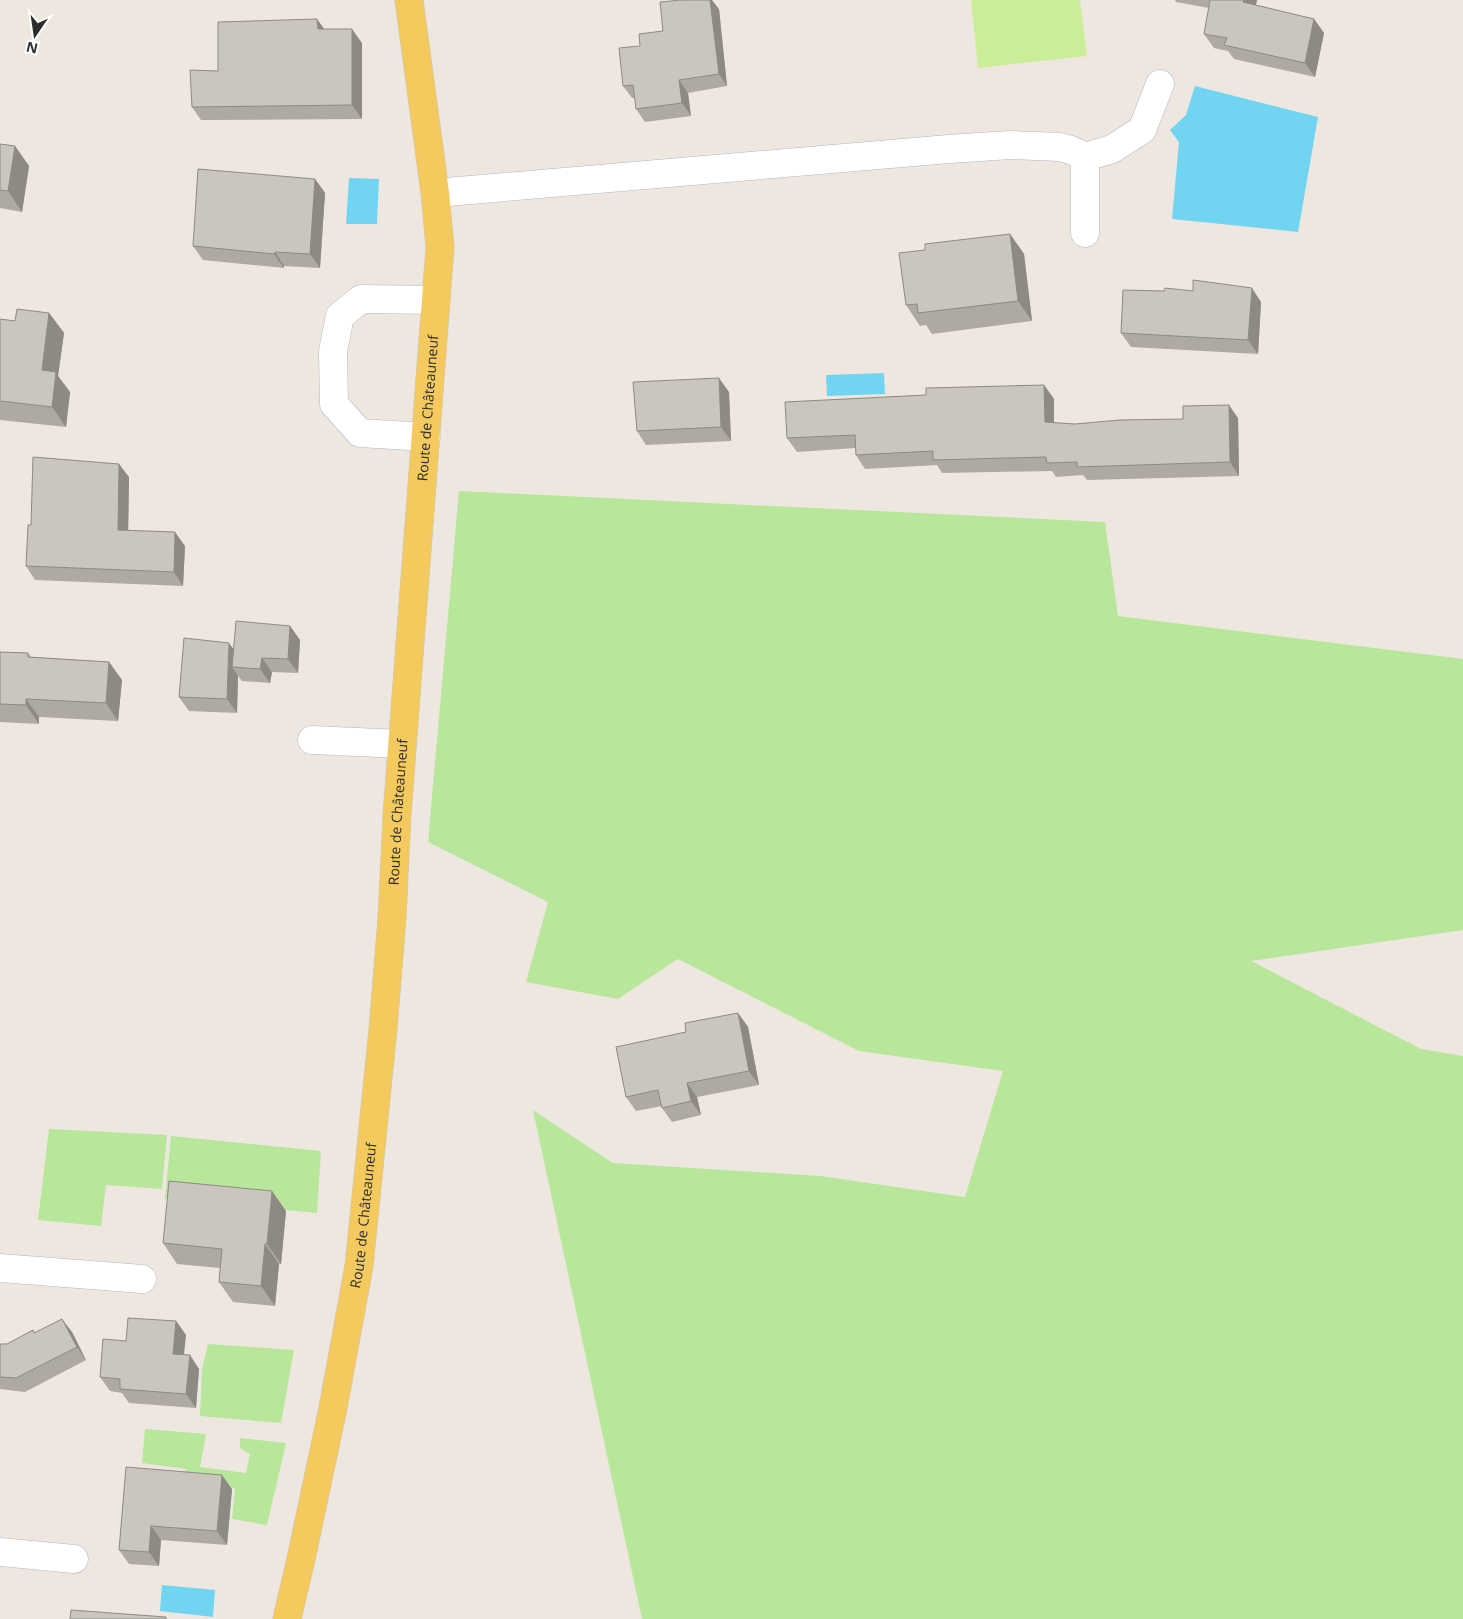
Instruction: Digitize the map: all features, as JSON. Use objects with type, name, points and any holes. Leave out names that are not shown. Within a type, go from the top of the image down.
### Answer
[{"type":"main road","name":"Route de Châteauneuf","points":[[287,1619],[333,1408],[359,1266],[392,918],[402,744],[440,247],[435,193],[409,0]]},
{"type":"lane","points":[[435,193],[704,169],[1010,146],[1060,148],[1071,150],[1085,157],[1112,149],[1142,130],[1160,84]]},
{"type":"lane","points":[[1085,157],[1086,233]]},
{"type":"lane","points":[[426,437],[360,433],[334,404],[333,351],[340,316],[361,299],[436,300]]},
{"type":"lane","points":[[312,740],[402,744]]},
{"type":"lane","points":[[0,1268],[142,1279]]},
{"type":"lane","points":[[0,1552],[74,1559]]},
{"type":"green space","points":[[971,0],[1080,0],[1087,56],[978,68]]},
{"type":"green space","points":[[459,491],[1105,522],[1118,616],[1463,659],[1463,930],[1251,961],[1421,1049],[1463,1056],[1463,1619],[642,1619],[533,1110],[613,1163],[820,1176],[965,1197],[1003,1071],[859,1051],[678,959],[618,999],[526,982],[548,902],[428,842]]},
{"type":"green space","points":[[49,1129],[167,1135],[162,1189],[106,1185],[101,1226],[38,1220]]},
{"type":"green space","points":[[171,1136],[321,1151],[317,1213],[165,1199]]},
{"type":"green space","points":[[208,1344],[294,1350],[281,1423],[200,1416],[202,1369]]},
{"type":"green space","points":[[145,1429],[206,1434],[200,1467],[246,1473],[250,1454],[240,1448],[240,1438],[286,1443],[267,1525],[232,1519],[235,1488],[185,1483],[186,1469],[142,1463]]},
{"type":"water","points":[[1195,86],[1318,117],[1298,232],[1172,219],[1179,142],[1170,130],[1186,115]]},
{"type":"water","points":[[349,178],[379,179],[377,224],[346,224]]},
{"type":"water","points":[[884,373],[885,394],[827,396],[826,375]]},
{"type":"water","points":[[162,1585],[215,1590],[213,1617],[160,1611]]},
{"type":"building","points":[[710,0],[719,74],[679,80],[682,103],[636,109],[633,85],[623,86],[619,48],[640,46],[639,34],[663,31],[660,2]]},
{"type":"building","points":[[1210,0],[1244,0],[1243,2],[1314,19],[1305,63],[1224,45],[1227,38],[1204,34]]},
{"type":"building","points":[[317,19],[318,29],[352,29],[352,105],[192,107],[190,70],[218,71],[218,22]]},
{"type":"building","points":[[0,144],[15,146],[8,191],[0,190]]},
{"type":"building","points":[[198,169],[315,179],[310,254],[275,252],[274,254],[193,246]]},
{"type":"building","points":[[1010,234],[1018,301],[918,313],[917,304],[906,305],[899,253],[925,250],[925,244]]},
{"type":"building","points":[[1193,280],[1252,288],[1248,340],[1121,333],[1123,290],[1164,291],[1165,288],[1193,291]]},
{"type":"building","points":[[17,309],[49,313],[42,370],[56,372],[52,407],[0,401],[0,319],[15,321]]},
{"type":"building","points":[[719,378],[721,427],[637,431],[633,382]]},
{"type":"building","points":[[1044,385],[1045,422],[1075,424],[1120,420],[1183,419],[1183,406],[1229,405],[1230,462],[1077,467],[1077,462],[1047,463],[1046,457],[933,460],[933,451],[856,455],[855,435],[787,438],[785,402],[926,395],[926,388]]},
{"type":"building","points":[[33,457],[119,464],[118,530],[175,532],[174,572],[26,566],[28,525],[31,525]]},
{"type":"building","points":[[236,621],[290,626],[288,659],[262,658],[260,669],[232,667]]},
{"type":"building","points":[[184,638],[229,643],[227,699],[179,697]]},
{"type":"building","points":[[0,652],[28,653],[28,657],[109,662],[106,703],[26,699],[26,705],[0,704]]},
{"type":"building","points":[[738,1013],[749,1071],[687,1083],[691,1101],[662,1108],[658,1090],[626,1097],[616,1047],[686,1032],[685,1023]]},
{"type":"building","points":[[169,1181],[272,1191],[261,1286],[219,1282],[222,1249],[163,1243]]},
{"type":"building","points":[[128,1318],[176,1321],[173,1354],[190,1355],[186,1394],[120,1389],[120,1379],[100,1377],[103,1339],[126,1341]]},
{"type":"building","points":[[62,1319],[77,1347],[16,1378],[0,1377],[0,1344],[7,1344],[33,1330],[34,1333]]},
{"type":"building","points":[[126,1467],[222,1475],[217,1531],[151,1526],[149,1552],[119,1550]]},
{"type":"building","points":[[71,1610],[166,1617],[166,1619],[70,1619]]}]
